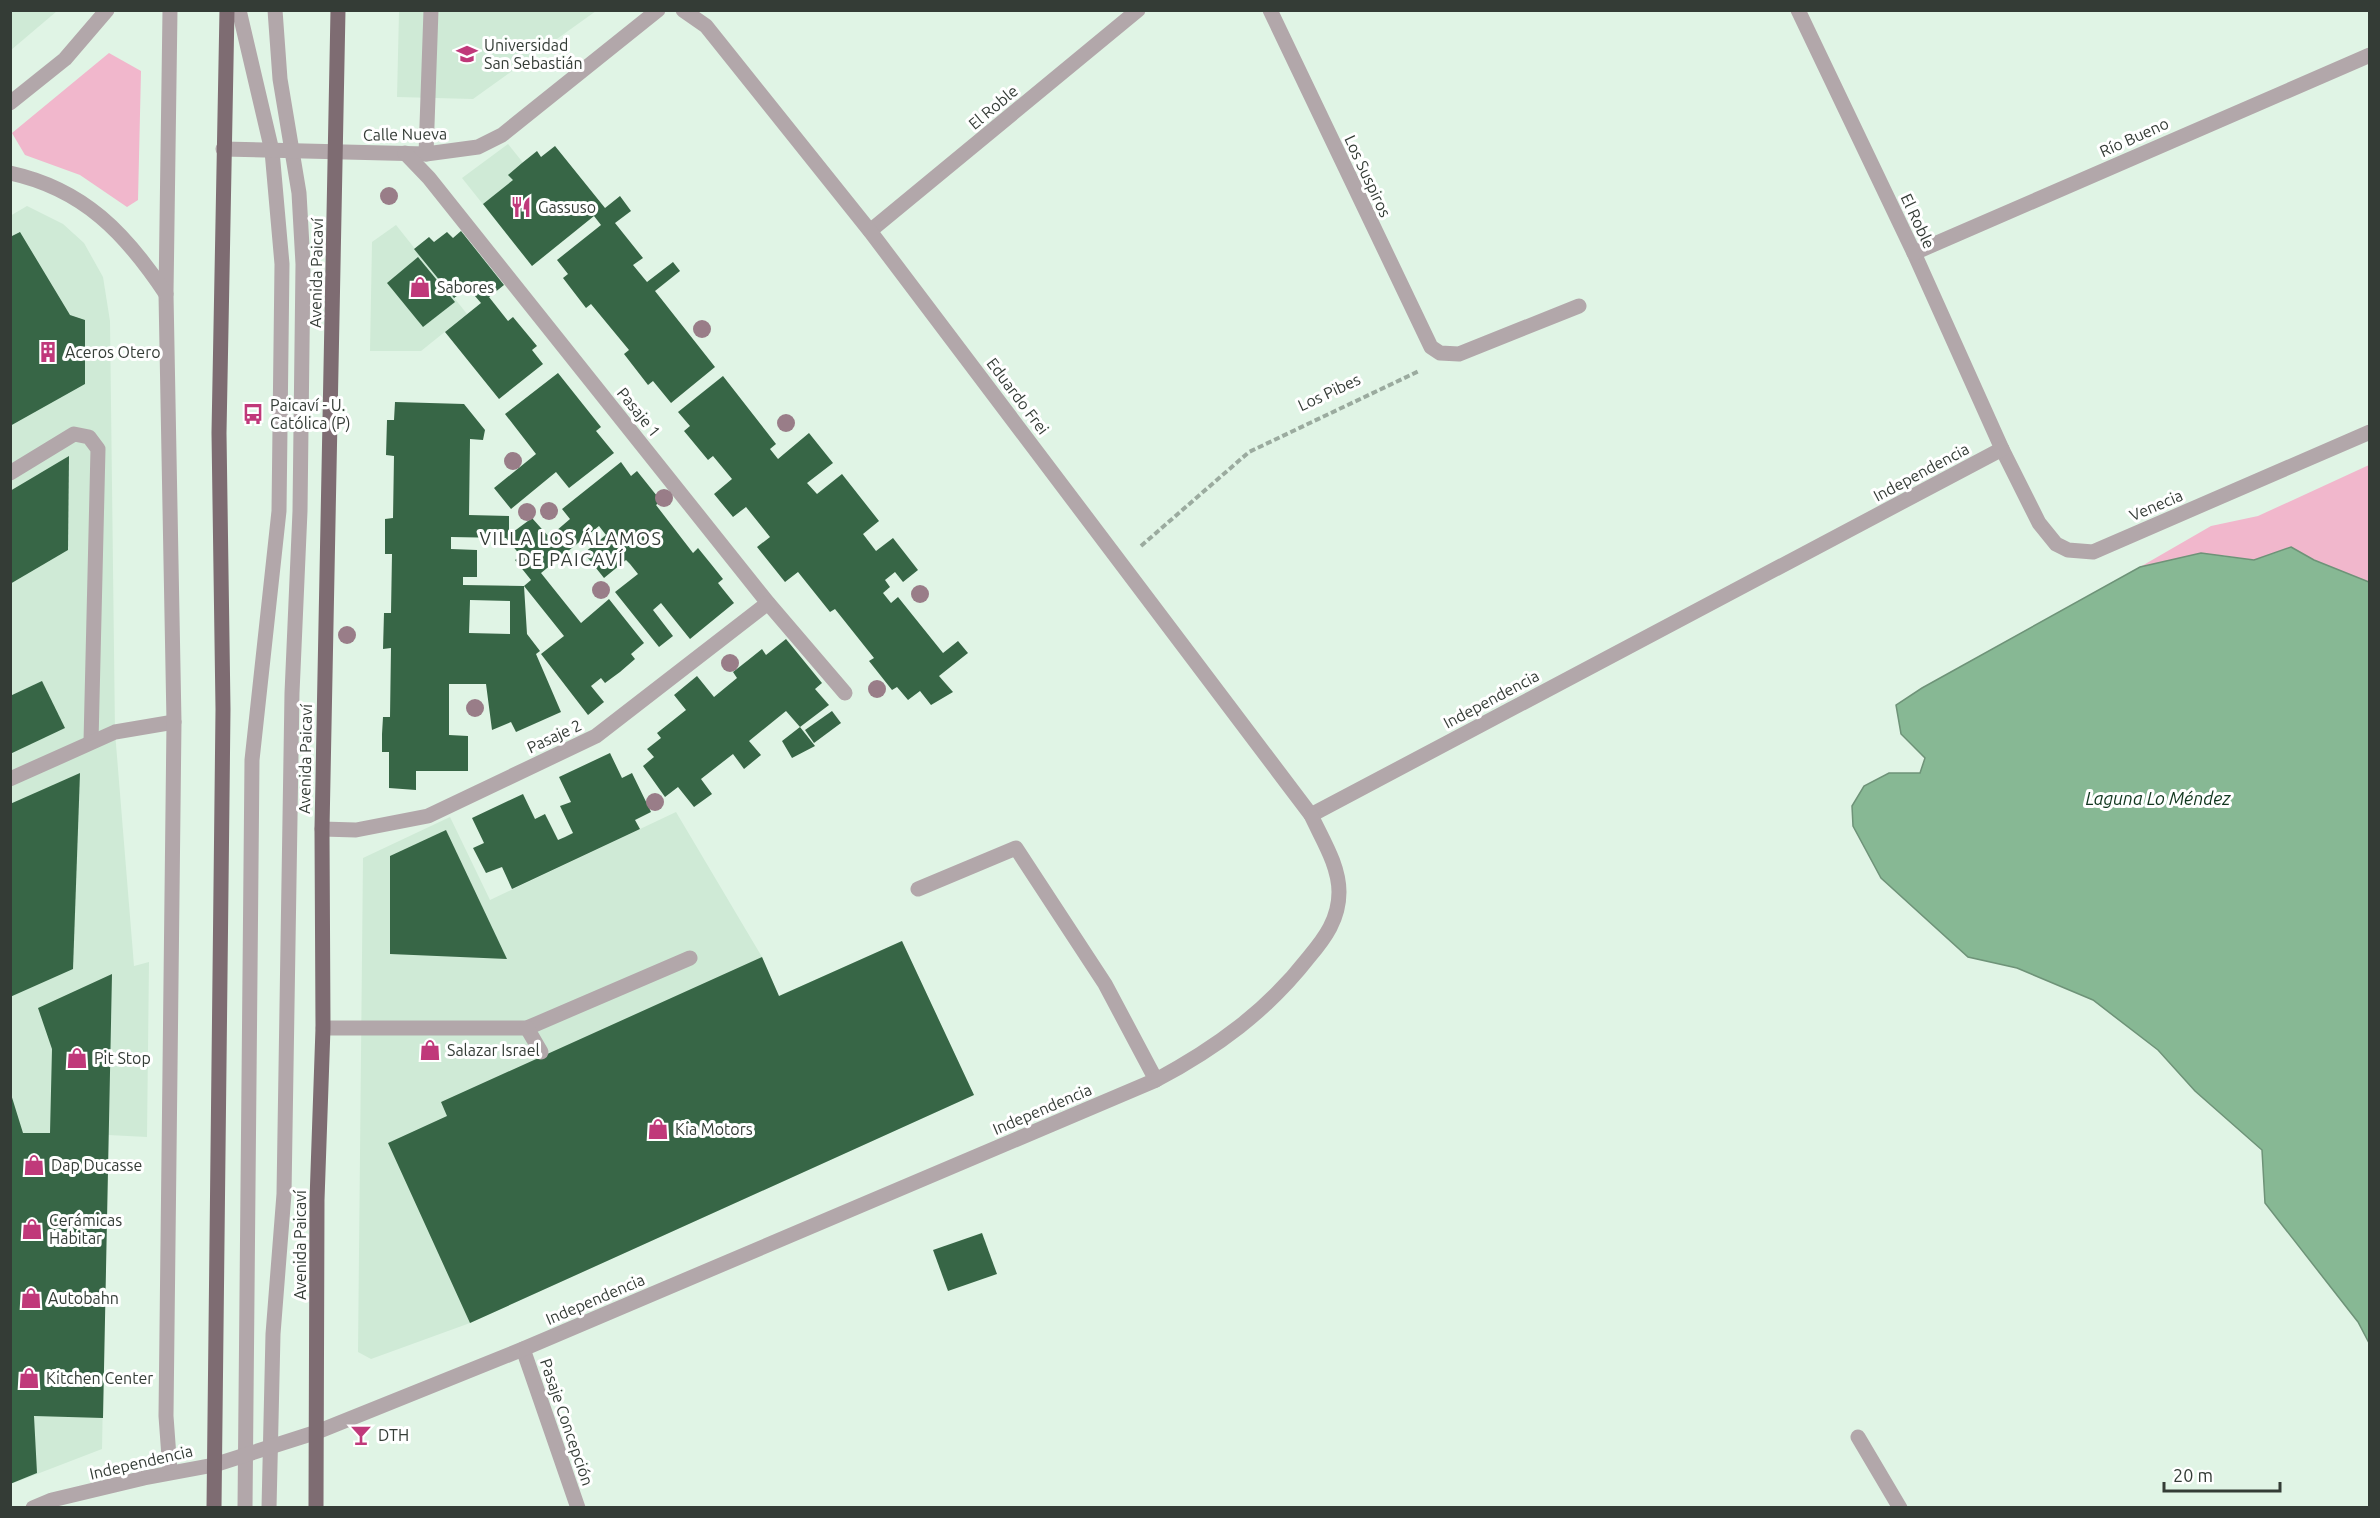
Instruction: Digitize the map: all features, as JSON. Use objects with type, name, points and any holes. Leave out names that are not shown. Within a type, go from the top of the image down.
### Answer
[{"type":"main road","points":[[214,1508],[223,732],[219,433],[227,10]]},
{"type":"main road","name":"Avenida Paicaví","points":[[316,1508],[317,1200],[323,1028],[322,829],[338,10]]},
{"type":"street","points":[[10,103],[65,59],[107,10]]},
{"type":"street","points":[[170,10],[166,294],[174,722],[166,1416],[170,1472]]},
{"type":"street","points":[[239,10],[272,151],[282,264],[279,511],[252,760],[245,1508]]},
{"type":"street","points":[[269,1508],[273,1334],[284,1194],[292,693],[300,511],[303,264],[299,193],[280,79],[275,10]]},
{"type":"street","points":[[426,154],[431,10]]},
{"type":"street","name":"Eduardo Frei","points":[[683,10],[706,26],[870,231],[1311,815]]},
{"type":"street","name":"El Roble","points":[[870,231],[1138,10]]},
{"type":"street","name":"Los Suspiros","points":[[1270,10],[1426,338],[1431,347],[1440,353]]},
{"type":"street","name":"El Roble","points":[[1798,10],[1914,253],[2002,449]]},
{"type":"street","name":"Calle Nueva","points":[[223,149],[426,154],[478,147],[502,135],[654,13]]},
{"type":"street","name":"Río Bueno","points":[[1914,253],[2370,55]]},
{"type":"street","name":"Pasaje 1","points":[[405,153],[429,178],[768,603],[844,693]]},
{"type":"street","points":[[10,173],[44,182],[65,192],[102,216],[136,252],[166,294]]},
{"type":"street","points":[[1440,353],[1459,354],[1579,306]]},
{"type":"street","name":"Venecia","points":[[2002,449],[2046,535],[2056,544],[2081,553],[2104,547],[2370,432]]},
{"type":"street","points":[[10,472],[74,434],[89,437],[98,449],[91,742]]},
{"type":"street","name":"Independencia","points":[[33,1508],[52,1500],[170,1472],[214,1465],[317,1432],[523,1349],[1156,1080],[1217,1045],[1256,1015],[1290,981],[1331,927],[1338,908],[1339,881],[1311,815],[2002,449]]},
{"type":"street","name":"Pasaje 2","points":[[322,829],[356,830],[428,816],[596,736],[768,603]]},
{"type":"street","points":[[10,779],[116,732],[174,722]]},
{"type":"street","points":[[918,889],[1017,848],[1105,984],[1156,1080]]},
{"type":"street","points":[[323,1028],[527,1028],[690,958]]},
{"type":"street","points":[[527,1028],[541,1052]]},
{"type":"street","name":"Pasaje Concepción","points":[[523,1349],[578,1508]]},
{"type":"street","points":[[1858,1437],[1900,1508]]},
{"type":"path","name":"Los Pibes","points":[[1122,562],[1249,452],[1341,406],[1417,372],[1440,353]]},
{"type":"shaded area","points":[[11,10],[57,10],[57,11],[11,50]]},
{"type":"shaded area","name":"Universidad San Sebastián","points":[[399,11],[596,11],[473,99],[397,97]]},
{"type":"shaded area","points":[[109,53],[141,71],[138,200],[127,207],[80,175],[25,155],[12,133]]},
{"type":"shaded area","points":[[508,144],[577,230],[532,266],[462,178]]},
{"type":"shaded area","points":[[27,206],[63,224],[84,243],[103,277],[110,321],[115,732],[134,966],[149,962],[147,1137],[108,1135],[102,1449],[11,1484],[10,216]]},
{"type":"shaded area","points":[[396,225],[467,314],[421,351],[370,351],[372,242]]},
{"type":"shaded area","points":[[2369,465],[2369,582],[2314,560],[2291,547],[2254,560],[2221,555],[2140,567],[2211,526],[2258,516]]},
{"type":"shaded area","name":"Salazar Israel","points":[[676,812],[762,957],[779,996],[902,941],[974,1095],[470,1323],[371,1359],[358,1352],[363,858],[450,817],[490,900]]},
{"type":"water","name":"Laguna Lo Méndez","points":[[2291,547],[2314,560],[2369,582],[2369,1343],[2358,1322],[2265,1203],[2262,1150],[2195,1091],[2158,1050],[2093,1000],[2017,968],[1968,957],[1881,878],[1853,826],[1852,806],[1864,786],[1889,773],[1920,773],[1925,758],[1901,734],[1896,705],[1922,688],[2140,567],[2201,553],[2254,560]]},
{"type":"building","points":[[555,146],[605,208],[620,196],[631,211],[615,223],[643,258],[633,265],[647,282],[673,262],[680,271],[655,291],[715,367],[671,403],[653,381],[648,385],[624,354],[629,350],[591,304],[586,308],[563,278],[568,274],[557,260],[601,225],[594,216],[532,266],[483,204],[513,180],[508,175],[522,163],[537,151],[541,157]]},
{"type":"building","points":[[461,231],[504,285],[489,297],[508,321],[513,317],[537,346],[532,350],[543,364],[499,399],[445,332],[481,303],[468,288],[454,298],[414,249],[429,237],[434,242],[447,232],[453,238]]},
{"type":"building","name":"Aceros Otero","points":[[20,232],[70,315],[85,320],[85,384],[10,426],[10,237]]},
{"type":"building","points":[[418,257],[455,302],[423,327],[387,283]]},
{"type":"building","points":[[558,373],[601,427],[596,431],[614,453],[569,488],[556,472],[511,509],[494,488],[536,454],[505,414]]},
{"type":"building","points":[[723,376],[776,444],[770,449],[778,459],[809,433],[833,463],[807,483],[817,494],[842,474],[879,521],[863,534],[876,551],[893,538],[918,570],[903,582],[895,572],[885,580],[890,587],[883,593],[891,603],[898,597],[943,653],[958,641],[968,653],[939,676],[953,692],[931,705],[920,691],[908,700],[897,687],[892,690],[869,661],[874,658],[835,609],[830,612],[798,572],[785,582],[757,547],[770,537],[746,507],[733,517],[714,494],[732,479],[713,456],[708,460],[684,431],[690,426],[678,412]]},
{"type":"building","points":[[395,402],[464,404],[485,430],[483,440],[470,439],[469,515],[509,516],[509,535],[532,518],[549,537],[570,519],[562,509],[621,462],[631,476],[637,471],[661,501],[656,505],[693,553],[698,548],[723,579],[718,583],[734,603],[690,639],[661,603],[653,610],[673,636],[659,647],[615,592],[638,574],[626,560],[604,578],[584,553],[606,535],[599,526],[541,573],[581,623],[609,599],[644,643],[631,654],[635,659],[620,672],[605,683],[601,678],[591,686],[604,702],[588,715],[541,654],[564,636],[524,586],[527,634],[540,651],[536,654],[561,712],[516,732],[511,722],[492,730],[486,684],[449,684],[449,735],[468,736],[468,771],[416,771],[416,790],[389,788],[389,752],[382,752],[382,734],[383,717],[390,717],[391,648],[383,649],[384,613],[391,613],[392,554],[385,554],[385,519],[393,518],[394,456],[386,455],[387,420],[394,420]],"holes":[[[451,537],[506,538],[521,556],[515,560],[531,580],[524,586],[463,585],[463,577],[477,577],[477,550],[451,549]],[[470,600],[510,601],[510,634],[469,633]]]},
{"type":"building","points":[[69,456],[68,550],[10,584],[10,491]]},
{"type":"building","points":[[786,639],[822,683],[815,689],[829,705],[800,727],[786,711],[749,741],[761,755],[744,769],[733,754],[701,779],[712,794],[694,807],[678,787],[665,797],[643,766],[654,757],[647,749],[661,738],[657,733],[686,710],[674,695],[697,676],[714,697],[737,678],[733,672],[762,649],[766,655]]},
{"type":"building","points":[[42,681],[65,728],[10,754],[10,696]]},
{"type":"building","points":[[832,711],[841,723],[814,743],[805,730]]},
{"type":"building","points":[[800,727],[815,746],[792,758],[782,741]]},
{"type":"building","points":[[610,753],[622,778],[632,773],[651,812],[635,820],[640,829],[512,889],[502,867],[486,873],[473,848],[484,843],[472,818],[523,794],[535,819],[545,814],[558,840],[565,837],[573,833],[560,806],[571,802],[559,777]]},
{"type":"building","points":[[80,773],[73,969],[10,997],[10,804]]},
{"type":"building","points":[[446,830],[507,959],[390,954],[390,856]]},
{"type":"building","name":"Kia Motors","points":[[902,941],[974,1095],[470,1323],[388,1143],[447,1116],[441,1102],[762,957],[779,996]]},
{"type":"building","points":[[112,974],[103,1418],[34,1416],[37,1473],[10,1484],[10,1091],[23,1133],[50,1133],[52,1049],[38,1008]]},
{"type":"building","points":[[982,1233],[997,1274],[948,1291],[933,1250]]},
{"type":"place","name":"Universidad San Sebastián","points":[[467,54]]},
{"type":"place","name":"Gassuso","points":[[521,207]]},
{"type":"place","name":"Sabores","points":[[420,287]]},
{"type":"place","name":"Aceros Otero","points":[[48,352]]},
{"type":"place","name":"Paicaví - U. Católica (P)","points":[[253,414]]},
{"type":"place","name":"Salazar Israel","points":[[430,1050]]},
{"type":"place","name":"Pit Stop","points":[[77,1058]]},
{"type":"place","name":"Kia Motors","points":[[658,1129]]},
{"type":"place","name":"Dap Ducasse","points":[[34,1165]]},
{"type":"place","name":"Cerámicas Habitar","points":[[32,1229]]},
{"type":"place","name":"Autobahn","points":[[31,1298]]},
{"type":"place","name":"Kitchen Center","points":[[29,1378]]},
{"type":"place","name":"DTH","points":[[361,1435]]},
{"type":"district","name":"VILLA LOS ÁLAMOS DE PAICAVÍ","points":[[571,548]]}]
